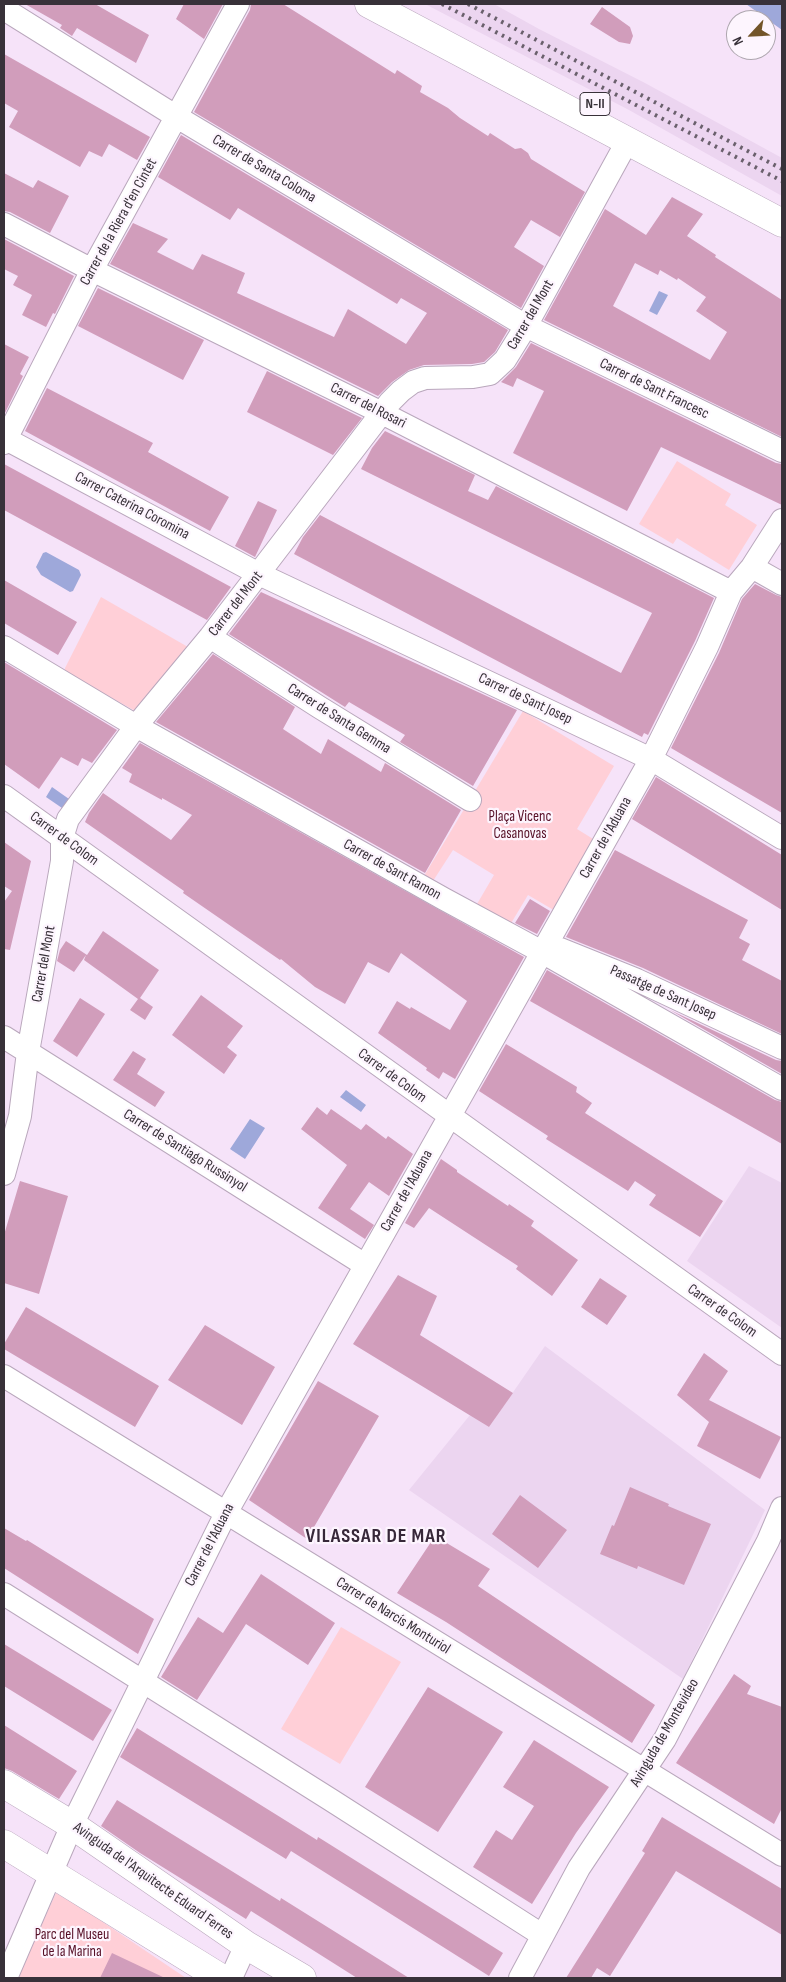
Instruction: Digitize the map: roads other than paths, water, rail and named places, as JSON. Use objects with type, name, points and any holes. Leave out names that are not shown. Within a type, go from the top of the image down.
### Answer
[{"type":"main road","name":"N-II","points":[[370,4],[782,223]]},
{"type":"main road","name":"N-II","points":[[406,4],[782,206]]},
{"type":"main road","name":"Avinguda de l'Arquitecte Eduard Ferres","points":[[4,1784],[72,1825],[246,1946],[302,1978]]},
{"type":"main road","points":[[4,1844],[221,1978]]},
{"type":"street","name":"Carrer de la Riera d'en Cintet","points":[[4,440],[92,270],[238,4]]},
{"type":"street","name":"Carrer de Santa Coloma","points":[[4,9],[177,117],[526,326]]},
{"type":"street","name":"Carrer del Mont","points":[[4,1174],[20,1116],[28,1052],[62,860],[62,838],[68,820],[136,726],[210,637],[382,413],[401,391],[413,382],[425,378],[473,377],[490,374],[505,360],[526,326],[628,140]]},
{"type":"street","name":"Carrer del Rosari","points":[[4,224],[92,270],[382,413],[731,592]]},
{"type":"street","name":"Carrer de Sant Francesc","points":[[526,326],[782,451]]},
{"type":"street","name":"Carrer Caterina Coromina","points":[[4,440],[259,574]]},
{"type":"street","name":"Carrer de l'Aduana","points":[[6,1978],[72,1825],[226,1513],[651,759],[707,647],[731,592],[752,568],[782,520]]},
{"type":"street","points":[[752,568],[782,584]]},
{"type":"street","name":"Carrer de Sant Josep","points":[[259,574],[651,759],[782,838]]},
{"type":"street","name":"Carrer de Santa Gemma","points":[[210,637],[470,800]]},
{"type":"street","name":"Carrer de Sant Ramon","points":[[4,647],[136,726],[542,952],[782,1090]]},
{"type":"street","name":"Carrer de Colom","points":[[4,796],[782,1354]]},
{"type":"street","name":"Passatge de Sant Josep","points":[[542,952],[557,948],[583,958],[637,980],[782,1048]]},
{"type":"street","name":"Carrer de Santiago Russinyol","points":[[4,1037],[366,1265]]},
{"type":"street","name":"Carrer de Narcís Monturiol","points":[[4,1376],[782,1855]]},
{"type":"street","name":"Avinguda de Montevideo","points":[[520,1978],[579,1868],[645,1771],[669,1732],[775,1545],[782,1508]]},
{"type":"street","points":[[4,1594],[542,1935]]},
{"type":"street","points":[[231,1978],[246,1946]]},
{"type":"water","points":[[746,4],[782,4],[782,30],[776,26],[776,10],[754,10]]},
{"type":"water","points":[[659,291],[668,295],[657,315],[649,311]]},
{"type":"water","points":[[46,552],[79,570],[81,575],[73,591],[70,592],[41,575],[36,567],[43,553]]},
{"type":"water","points":[[52,787],[69,799],[62,808],[46,797]]},
{"type":"water","points":[[346,1090],[366,1105],[361,1112],[340,1097]]},
{"type":"water","points":[[250,1119],[265,1128],[245,1159],[230,1149]]},
{"type":"railway","points":[[442,4],[782,181]]},
{"type":"railway","points":[[468,4],[782,169]]},
{"type":"district","name":"VILASSAR DE MAR","points":[[376,1537]]},
{"type":"park label","name":"Plaça Vicenc Casanovas","points":[[520,826]]},
{"type":"park label","name":"Parc del Museu de la Marina","points":[[72,1944]]}]
